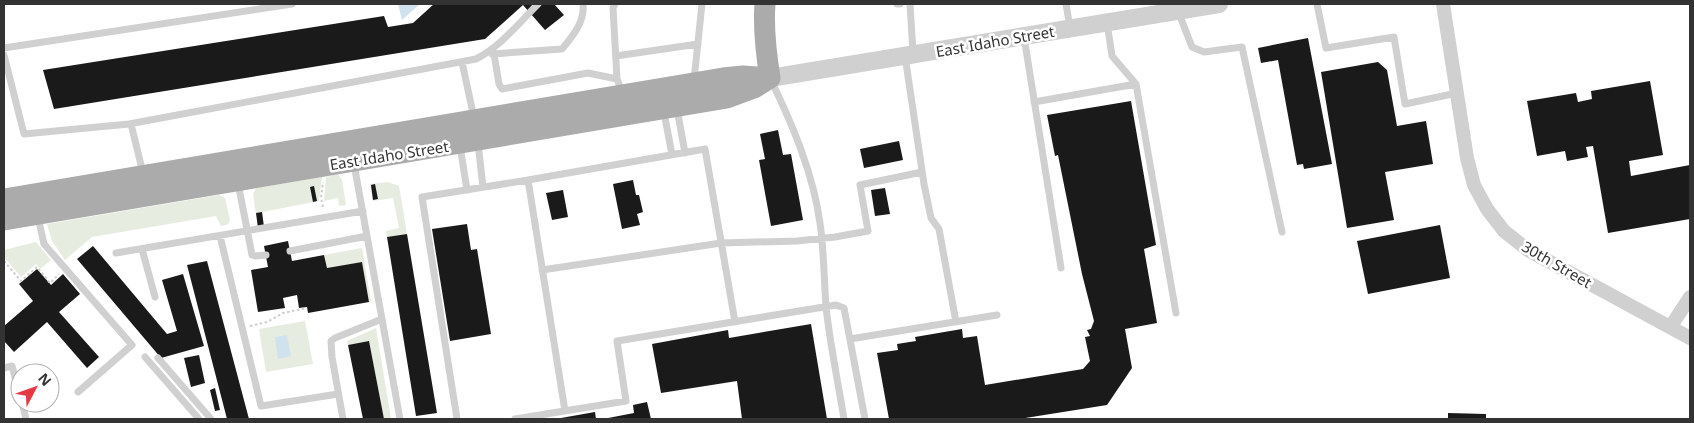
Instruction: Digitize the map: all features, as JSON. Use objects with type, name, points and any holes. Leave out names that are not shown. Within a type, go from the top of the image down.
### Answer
[{"type":"main road","points":[[764,4],[763,24],[770,78]]},
{"type":"main road","name":"East Idaho Street","points":[[467,132],[620,87],[668,98],[694,83],[733,77],[770,78]]},
{"type":"main road","name":"East Idaho Street","points":[[4,199],[35,204],[668,98],[727,98],[754,88],[770,78]]},
{"type":"main road","name":"East Idaho Street","points":[[4,220],[35,204],[143,176],[235,171]]},
{"type":"street","name":"30th Street","points":[[1442,4],[1467,158],[1474,185],[1486,209],[1504,231],[1528,250],[1690,338]]},
{"type":"street","name":"East Idaho Street","points":[[770,78],[1107,22],[1150,12],[1208,5]]},
{"type":"street","points":[[1671,326],[1690,297]]},
{"type":"lane","points":[[4,48],[292,4]]},
{"type":"lane","points":[[4,55],[24,134],[131,124],[476,59],[498,44],[538,4]]},
{"type":"lane","points":[[484,55],[562,49],[577,30],[583,4]]},
{"type":"lane","points":[[615,4],[613,8],[620,87]]},
{"type":"lane","points":[[694,83],[702,4]]},
{"type":"lane","points":[[910,4],[909,55],[922,172],[931,218],[939,229],[956,322]]},
{"type":"lane","points":[[1066,4],[1070,28]]},
{"type":"lane","points":[[1317,4],[1326,48],[1394,37],[1405,104],[1457,93]]},
{"type":"lane","points":[[1178,10],[1192,47],[1204,52],[1242,47],[1282,232]]},
{"type":"lane","points":[[1107,22],[1112,56],[1136,84],[1176,313]]},
{"type":"lane","points":[[1024,36],[1062,268]]},
{"type":"lane","points":[[616,56],[698,44]]},
{"type":"lane","points":[[494,54],[499,84],[502,89],[588,73],[620,87]]},
{"type":"lane","points":[[462,62],[467,132],[467,190]]},
{"type":"lane","points":[[770,78],[794,129],[809,175],[820,222],[826,307],[844,419]]},
{"type":"lane","points":[[1034,102],[1136,84]]},
{"type":"lane","points":[[668,98],[685,153]]},
{"type":"lane","points":[[668,98],[672,155]]},
{"type":"lane","points":[[131,124],[143,176]]},
{"type":"lane","points":[[467,132],[483,187]]},
{"type":"lane","points":[[457,419],[422,197],[705,149],[735,322]]},
{"type":"lane","points":[[352,151],[400,419]]},
{"type":"lane","points":[[235,171],[252,255],[266,255]]},
{"type":"lane","points":[[542,270],[721,243],[822,238],[868,231],[860,185],[922,172]]},
{"type":"lane","points":[[528,180],[565,412]]},
{"type":"lane","points":[[35,204],[43,242],[132,345],[78,392]]},
{"type":"lane","points":[[116,253],[363,211]]},
{"type":"lane","points":[[220,236],[261,406],[338,394]]},
{"type":"lane","points":[[290,251],[367,236]]},
{"type":"lane","points":[[142,249],[155,297]]},
{"type":"lane","points":[[515,419],[626,402],[617,341],[836,304],[844,308],[865,419]]},
{"type":"lane","points":[[850,340],[997,316]]},
{"type":"lane","points":[[343,419],[331,341],[382,319]]},
{"type":"lane","points":[[145,357],[199,419]]},
{"type":"lane","points":[[158,358],[211,419]]},
{"type":"path","points":[[324,175],[322,198],[324,218]]},
{"type":"path","points":[[4,261],[21,281],[37,267],[50,283],[66,269]]},
{"type":"path","points":[[242,328],[267,322],[283,313],[307,308]]},
{"type":"shaded area","points":[[338,174],[342,180],[346,205],[339,206],[338,198],[324,201],[326,177]]},
{"type":"shaded area","points":[[322,177],[319,201],[262,212],[264,227],[258,228],[253,194],[256,188]]},
{"type":"shaded area","points":[[388,182],[399,186],[407,234],[387,237],[386,231],[399,228],[393,198],[373,201],[370,184]]},
{"type":"shaded area","points":[[219,195],[225,198],[230,220],[227,225],[221,226],[216,216],[92,237],[65,260],[52,241],[47,224]]},
{"type":"shaded area","points":[[36,242],[51,260],[40,269],[36,264],[21,277],[4,257],[4,250]]},
{"type":"shaded area","points":[[362,248],[371,301],[369,302],[362,262],[327,268],[324,255]]},
{"type":"shaded area","points":[[305,321],[313,364],[266,372],[259,329]]},
{"type":"shaded area","points":[[376,328],[391,419],[384,419],[369,341],[348,345],[347,341]]},
{"type":"water","points":[[398,4],[420,4],[402,20]]},
{"type":"water","points":[[287,335],[291,356],[278,359],[275,337]]},
{"type":"building","points":[[434,4],[554,4],[564,15],[545,30],[523,5],[485,39],[54,109],[43,70],[384,16],[388,27],[413,23]]},
{"type":"building","points":[[1308,38],[1332,164],[1304,169],[1303,164],[1297,165],[1278,60],[1261,63],[1258,48]]},
{"type":"building","points":[[1378,62],[1387,70],[1397,126],[1426,121],[1433,164],[1385,172],[1394,220],[1347,228],[1321,72]]},
{"type":"building","points":[[1650,81],[1663,155],[1629,161],[1631,176],[1690,165],[1690,219],[1608,233],[1593,146],[1586,147],[1588,157],[1567,161],[1565,151],[1537,156],[1527,101],[1576,93],[1578,102],[1592,99],[1591,91]]},
{"type":"building","points":[[1131,101],[1156,245],[1144,249],[1157,323],[1125,329],[1132,368],[1107,405],[1019,419],[889,419],[877,353],[898,350],[897,344],[916,341],[915,337],[962,329],[963,338],[977,336],[985,385],[1083,369],[1090,361],[1085,337],[1090,336],[1087,330],[1091,329],[1094,321],[1082,274],[1058,155],[1055,156],[1047,115]]},
{"type":"building","points":[[778,130],[783,155],[791,154],[803,220],[771,226],[759,160],[765,159],[760,134]]},
{"type":"building","points":[[899,141],[903,160],[864,168],[860,149]]},
{"type":"building","points":[[633,180],[636,195],[639,195],[643,212],[637,214],[640,225],[622,229],[613,184]]},
{"type":"building","points":[[375,184],[378,199],[373,200],[371,185]]},
{"type":"building","points":[[314,186],[317,201],[313,202],[310,187]]},
{"type":"building","points":[[885,188],[890,214],[875,216],[871,190]]},
{"type":"building","points":[[563,190],[568,217],[552,220],[546,193]]},
{"type":"building","points":[[262,212],[264,227],[258,228],[256,213]]},
{"type":"building","points":[[467,224],[471,250],[477,249],[491,334],[450,341],[432,229]]},
{"type":"building","points":[[1440,225],[1450,278],[1368,294],[1357,241]]},
{"type":"building","points":[[407,234],[437,413],[416,416],[387,237]]},
{"type":"building","points":[[288,241],[292,261],[324,255],[327,268],[362,262],[369,302],[308,313],[307,307],[299,308],[297,295],[283,298],[285,308],[258,312],[251,270],[268,267],[264,246]]},
{"type":"building","points":[[93,246],[167,334],[177,331],[162,280],[183,274],[204,346],[161,358],[77,259]]},
{"type":"building","points":[[207,261],[249,419],[227,419],[187,265]]},
{"type":"building","points":[[37,269],[51,285],[63,274],[80,294],[59,312],[99,357],[87,368],[47,322],[14,352],[4,341],[4,326],[33,301],[19,284]]},
{"type":"building","points":[[811,324],[827,419],[742,419],[737,381],[661,393],[652,344],[728,330],[729,338]]},
{"type":"building","points":[[369,341],[384,419],[363,419],[348,345]]},
{"type":"building","points":[[199,355],[205,383],[191,387],[184,358]]},
{"type":"building","points":[[215,388],[220,410],[215,411],[210,390]]},
{"type":"building","points":[[647,402],[651,419],[603,419],[634,413],[633,405]]},
{"type":"building","points":[[595,412],[596,419],[561,418]]},
{"type":"building","points":[[1448,413],[1486,414],[1486,419],[1448,419]]}]
